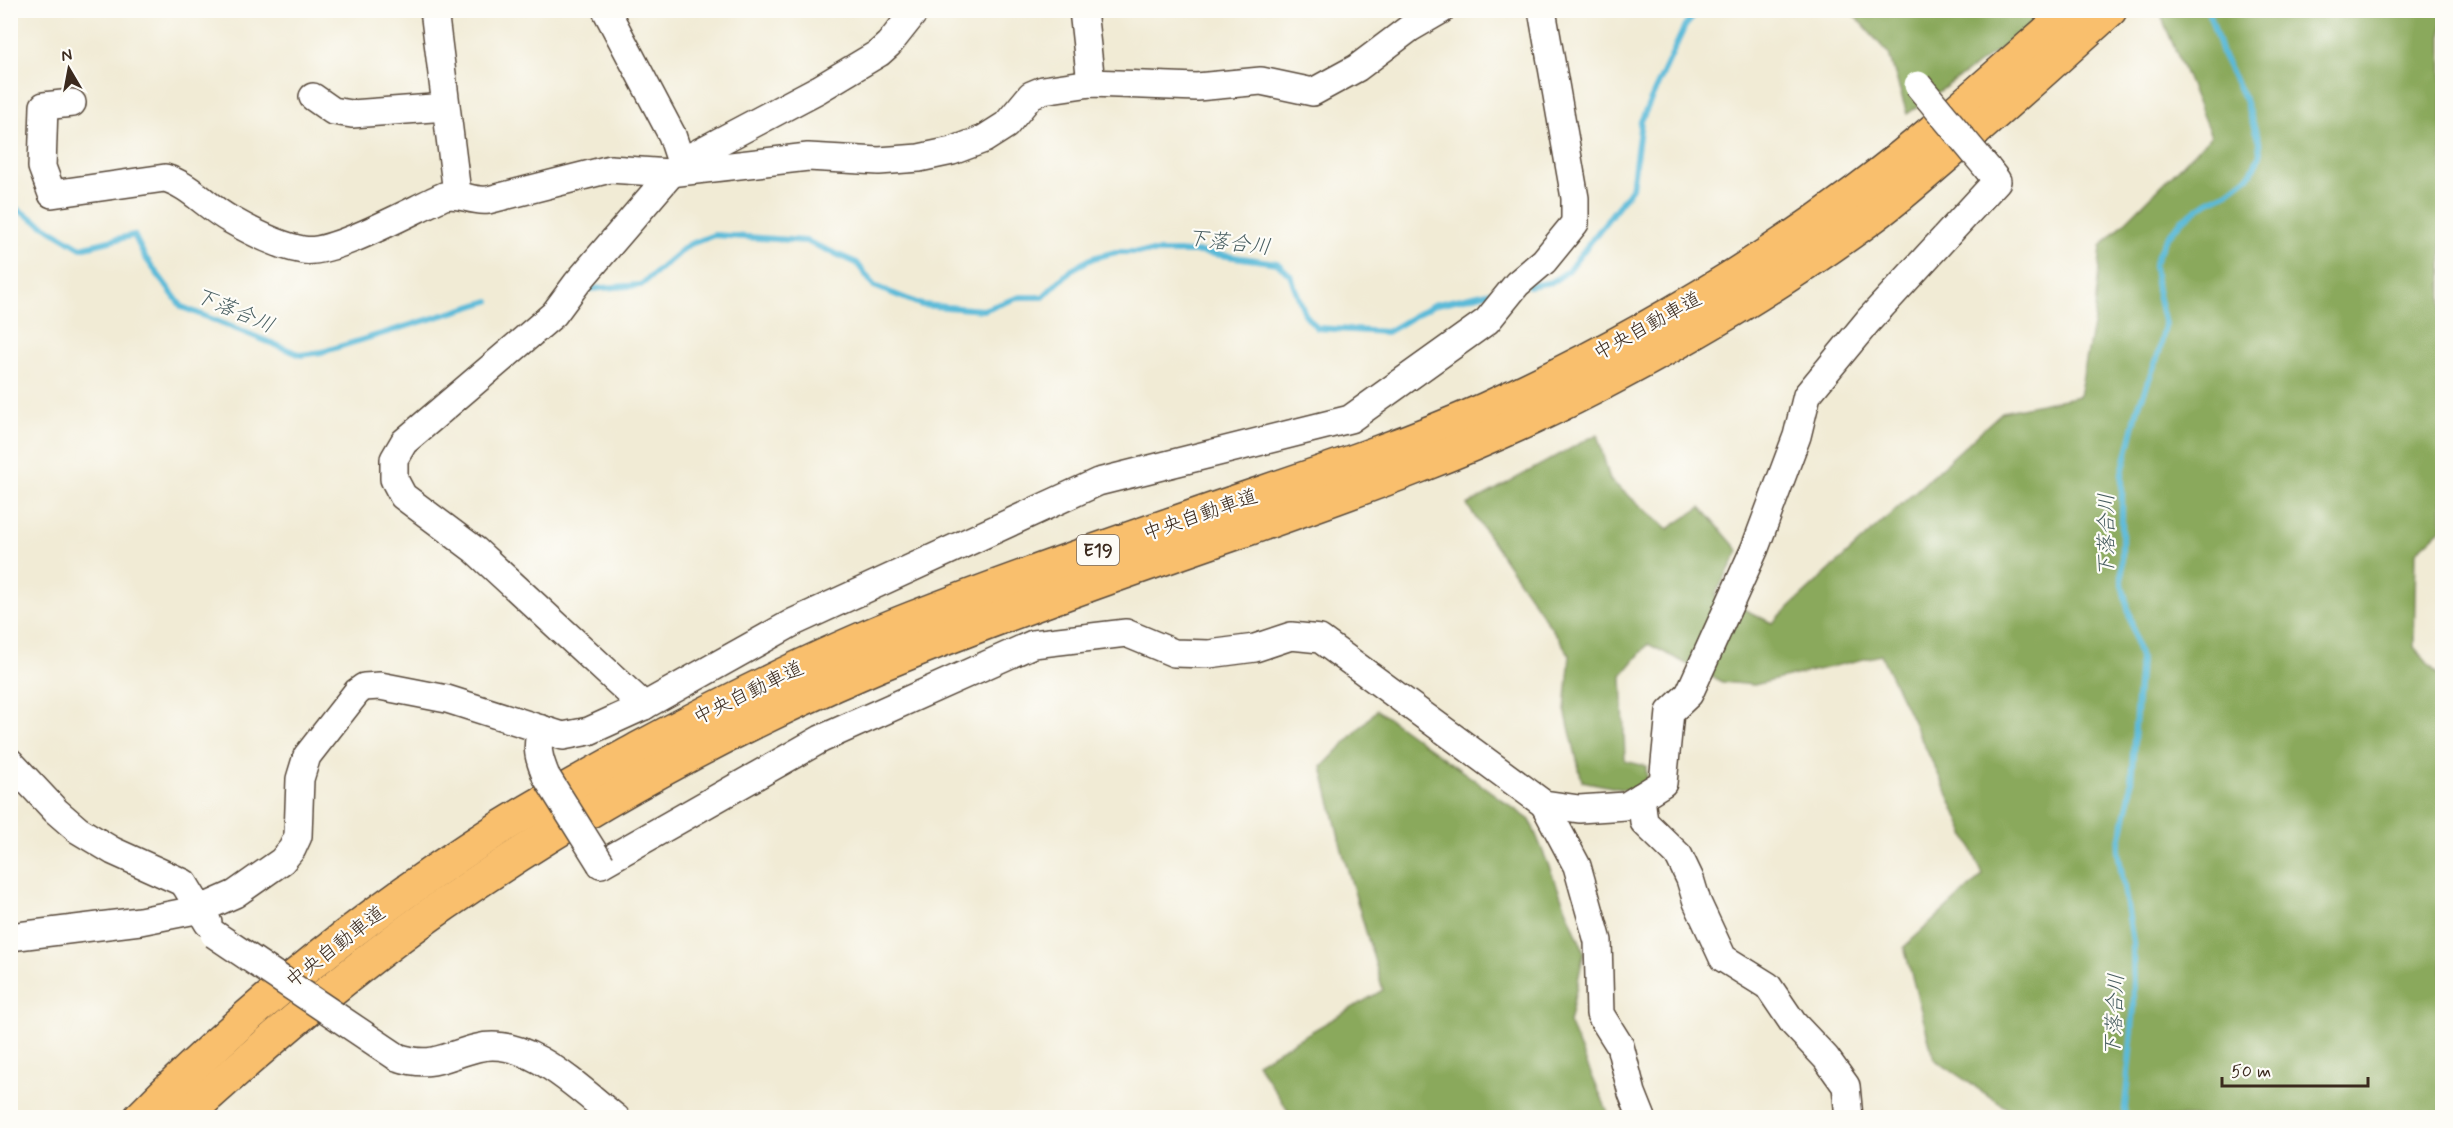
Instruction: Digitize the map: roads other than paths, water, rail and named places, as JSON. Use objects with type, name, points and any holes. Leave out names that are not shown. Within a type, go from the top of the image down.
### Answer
[{"type":"highway","name":"中央自動車道","points":[[140,1118],[190,1067],[249,1014],[336,944],[420,881],[503,826],[583,780],[699,716],[799,666],[896,625],[1047,568],[1379,453],[1486,409],[1580,362],[1673,312],[1766,255],[1856,192],[2072,10]]},
{"type":"highway","name":"中央自動車道","points":[[183,1118],[278,1036],[440,908],[520,854],[598,807],[715,743],[812,695],[915,650],[1056,596],[1387,480],[1498,434],[1592,389],[1687,336],[1785,278],[1876,214],[1982,126],[2110,10]]},
{"type":"street","points":[[434,10],[457,193]]},
{"type":"street","points":[[606,10],[672,135],[676,168]]},
{"type":"street","points":[[644,706],[475,550],[403,496],[394,479],[394,459],[404,442],[554,314],[577,283],[676,168],[879,53],[916,10]]},
{"type":"street","points":[[1083,10],[1091,83]]},
{"type":"street","points":[[72,103],[44,106],[42,167],[52,194],[165,178],[181,184],[228,219],[253,232],[304,251],[326,248],[348,240],[423,205],[457,193],[479,201],[610,169],[676,168],[808,157],[903,160],[952,151],[984,139],[1006,125],[1031,95],[1043,90],[1091,83],[1197,87],[1262,81],[1313,92],[1357,68],[1405,19],[1441,10]]},
{"type":"street","points":[[10,937],[140,921],[201,909],[235,894],[282,861],[292,849],[298,836],[300,779],[307,756],[357,692],[364,687],[380,686],[447,699],[563,736],[589,731],[644,706],[794,622],[1098,482],[1350,419],[1487,321],[1512,290],[1544,261],[1575,224],[1575,198],[1542,10]]},
{"type":"street","points":[[1544,804],[1579,808],[1626,806],[1664,783],[1670,712],[1689,694],[1755,548],[1797,436],[1807,396],[1868,321],[1997,181],[1918,85]]},
{"type":"street","points":[[314,97],[333,111],[352,114],[446,107]]},
{"type":"street","points":[[542,729],[538,740],[538,757],[546,776],[601,864],[821,739],[1033,645],[1126,633],[1174,653],[1209,654],[1255,648],[1291,636],[1320,639],[1544,804],[1577,866],[1598,941],[1600,1014],[1620,1046],[1632,1093],[1642,1118]]},
{"type":"street","points":[[10,762],[56,811],[78,830],[113,851],[183,883],[201,909],[214,934],[397,1057],[424,1064],[453,1057],[478,1047],[501,1045],[518,1049],[538,1058],[616,1118]]},
{"type":"street","points":[[1641,797],[1644,822],[1678,856],[1723,958],[1768,986],[1793,1023],[1826,1058],[1846,1086],[1849,1118]]},
{"type":"waterway","name":"下落合川","points":[[1529,286],[1552,282],[1568,271],[1632,188],[1641,121],[1685,26],[1699,10]]},
{"type":"waterway","name":"下落合川","points":[[2124,1118],[2134,1007],[2133,942],[2118,851],[2130,795],[2140,659],[2122,584],[2122,473],[2138,408],[2159,353],[2165,325],[2154,265],[2163,243],[2181,221],[2207,202],[2228,192],[2250,175],[2260,155],[2259,141],[2245,100],[2222,54],[2210,15],[2211,10]]},
{"type":"waterway","name":"下落合川","points":[[10,205],[81,248],[134,235],[145,257],[182,307],[301,355],[322,352],[489,301]]},
{"type":"waterway","name":"下落合川","points":[[590,289],[641,285],[688,245],[714,235],[806,241],[857,263],[874,286],[922,305],[983,310],[1020,297],[1043,297],[1072,269],[1093,258],[1116,252],[1199,252],[1277,263],[1290,275],[1305,314],[1317,328],[1387,332],[1433,305],[1501,290]]}]
